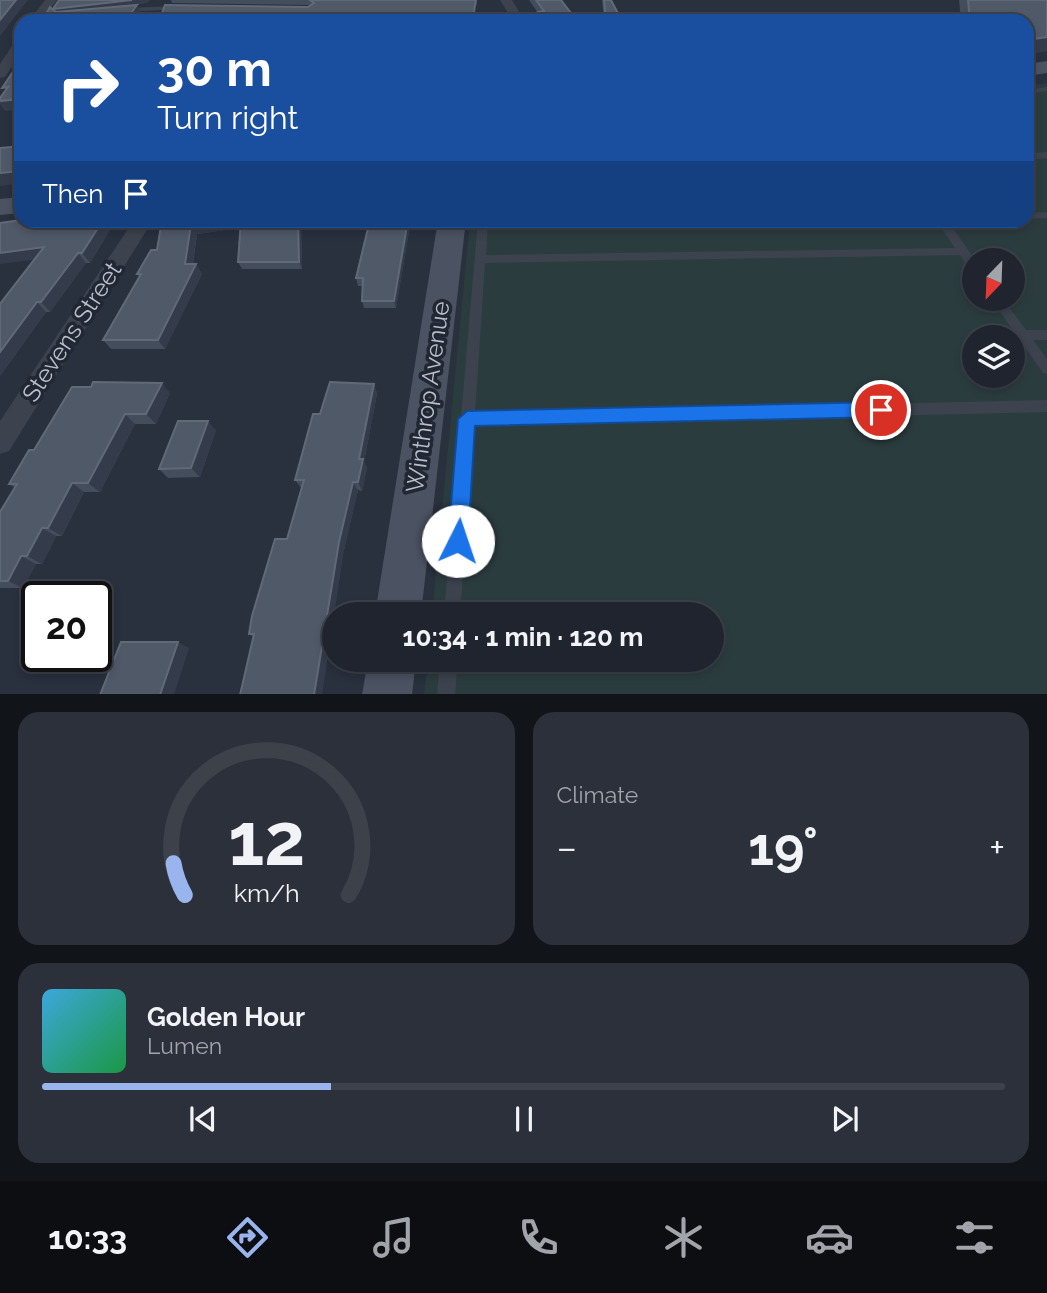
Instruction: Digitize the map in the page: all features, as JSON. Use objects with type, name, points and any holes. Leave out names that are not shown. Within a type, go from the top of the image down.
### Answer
[{"type":"main road","name":"Winthrop Avenue","points":[[400,602],[451,228]]},
{"type":"main road","points":[[387,694],[390,672]]},
{"type":"street","points":[[1,73],[14,54]]},
{"type":"street","name":"Stevens Street","points":[[0,443],[139,228]]},
{"type":"lane","points":[[117,11],[191,9]]},
{"type":"lane","points":[[453,602],[482,228]]},
{"type":"lane","points":[[946,228],[962,251]]},
{"type":"lane","points":[[480,259],[962,251]]},
{"type":"lane","points":[[1025,335],[1047,335]]},
{"type":"lane","points":[[1025,338],[1047,369]]},
{"type":"lane","points":[[467,419],[1047,406]]},
{"type":"lane","points":[[446,694],[448,672]]},
{"type":"shaded area","points":[[1047,83],[1047,694],[424,694],[427,672],[724,672],[724,602],[433,602],[469,228],[1034,228],[1034,85]]},
{"type":"building","points":[[0,0],[16,0],[0,20]]},
{"type":"building","points":[[59,0],[132,0],[53,9]]},
{"type":"building","points":[[310,0],[476,0],[473,14],[162,14],[165,5],[308,7],[314,3]]},
{"type":"building","points":[[536,0],[561,0],[572,14],[538,12],[544,11]]},
{"type":"building","points":[[604,0],[611,0],[618,14],[605,14]]},
{"type":"building","points":[[968,0],[1047,0],[1047,37],[1034,39],[1034,14],[969,14]]},
{"type":"building","points":[[137,5],[130,14],[46,14],[50,7],[56,12]]},
{"type":"building","points":[[14,70],[14,100],[0,101],[8,87],[2,88]]},
{"type":"building","points":[[14,147],[14,172],[0,173],[0,148]]},
{"type":"building","points":[[14,221],[14,228],[98,228],[82,253],[78,253],[41,302],[37,302],[0,352],[0,304],[44,247],[0,253],[0,223]]},
{"type":"building","points":[[161,228],[190,228],[185,264],[196,264],[158,340],[103,340],[141,274],[137,274],[151,250],[157,250]]},
{"type":"building","points":[[240,228],[298,228],[299,262],[238,262]]},
{"type":"building","points":[[368,228],[407,228],[394,301],[362,301],[363,278],[356,278]]},
{"type":"building","points":[[93,382],[162,383],[146,414],[125,414],[88,483],[72,483],[48,528],[42,528],[27,556],[21,556],[8,581],[0,581],[0,512],[17,484],[9,484],[29,450],[34,450],[72,387],[91,387]]},
{"type":"building","points":[[330,382],[374,384],[359,459],[363,459],[358,482],[353,482],[329,602],[322,602],[322,646],[314,694],[240,694],[254,634],[249,634],[252,616],[275,539],[287,539],[304,480],[295,480],[313,414],[320,414]]},
{"type":"building","points":[[178,421],[208,421],[191,468],[159,469]]},
{"type":"building","points":[[121,642],[178,642],[160,694],[100,694],[109,672],[112,672]]},
{"type":"route","points":[[458,541],[467,419],[881,410]]}]
